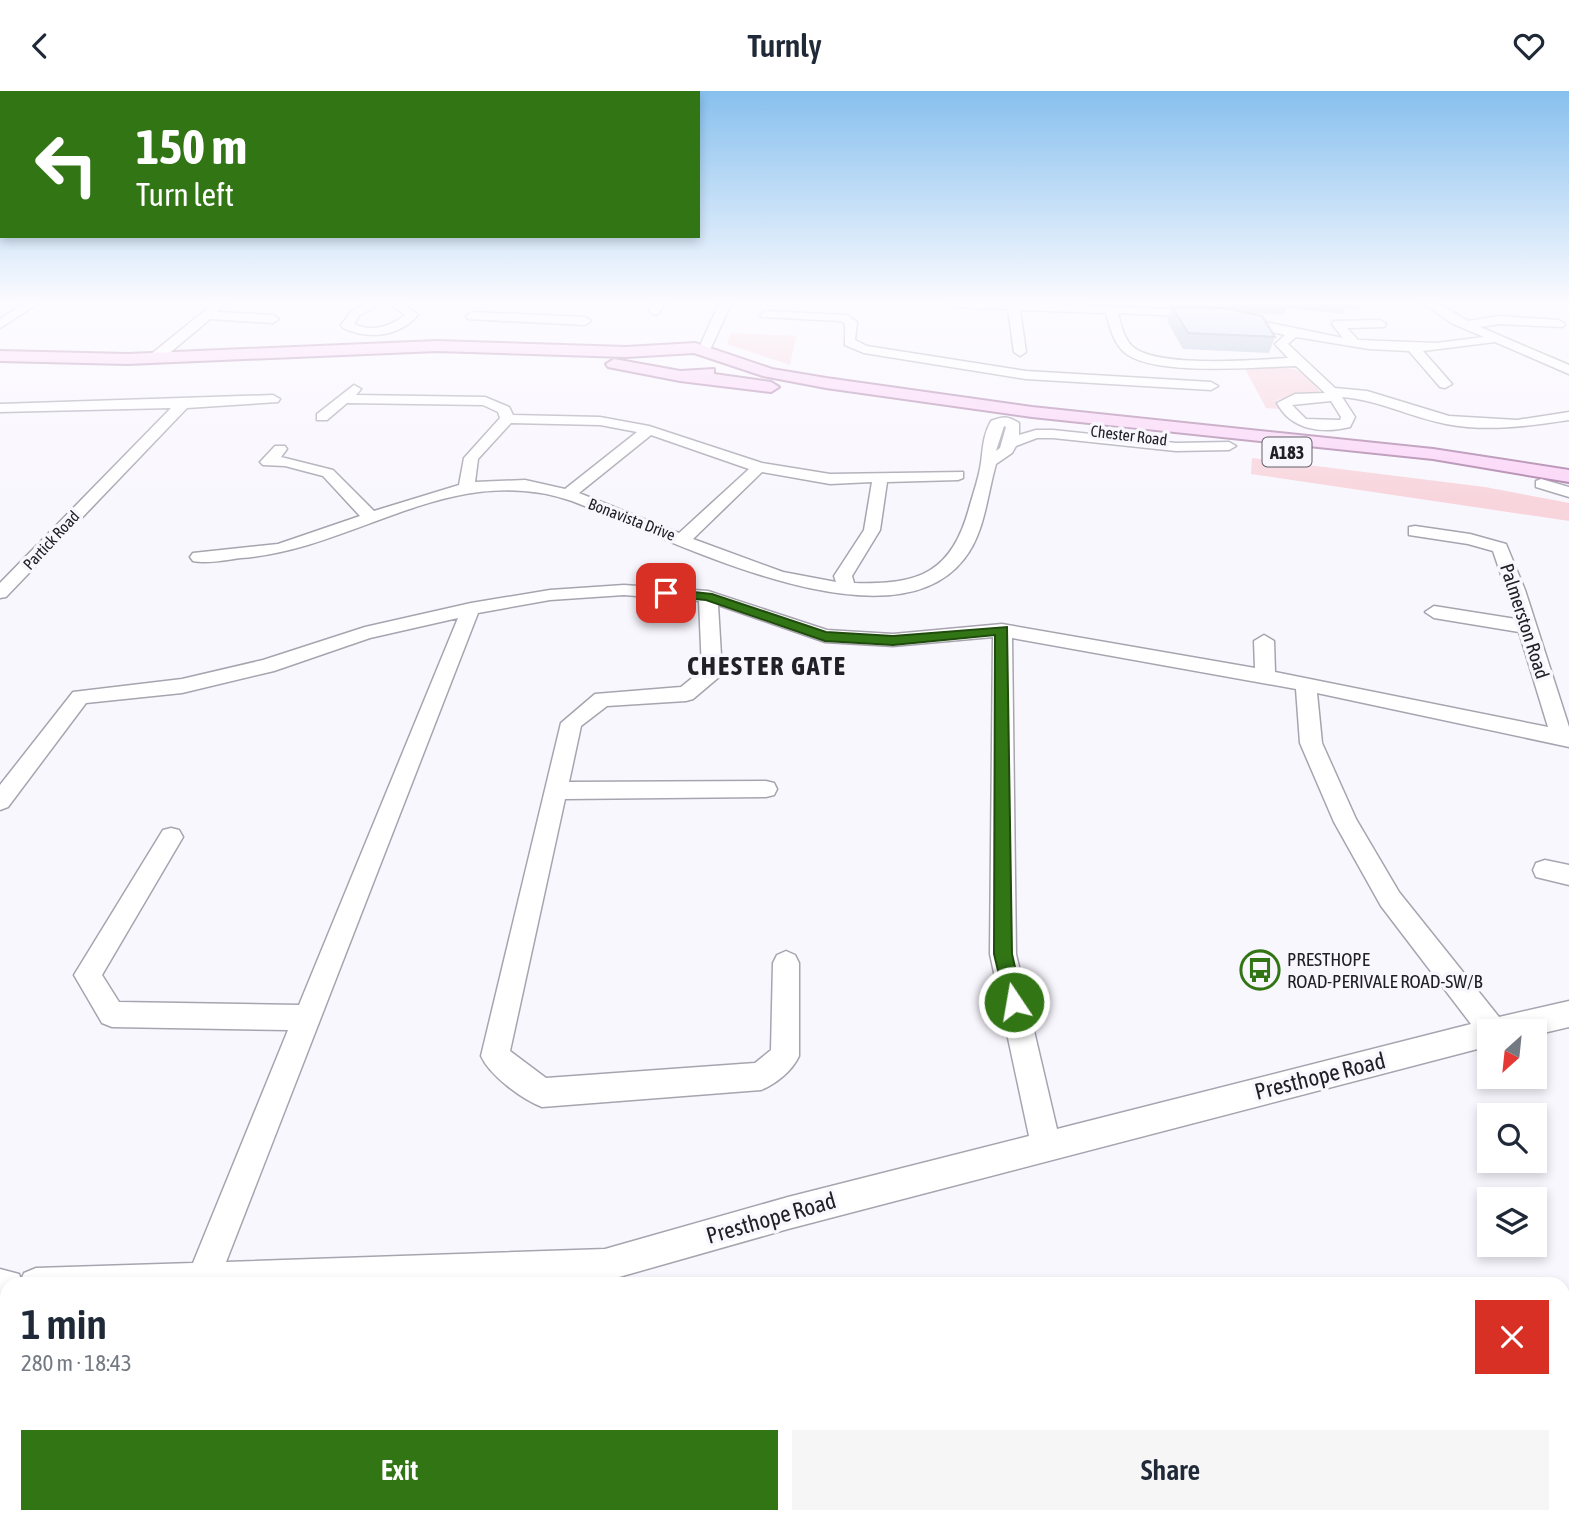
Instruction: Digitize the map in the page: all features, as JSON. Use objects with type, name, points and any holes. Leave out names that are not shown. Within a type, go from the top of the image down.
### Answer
[{"type":"main road","name":"Chester Road","points":[[648,371],[1006,414],[1230,446],[1437,468],[1569,491]]},
{"type":"main road","points":[[690,376],[709,371]]},
{"type":"main road","name":"Chester Road","points":[[764,371],[780,376],[1006,414],[1433,454],[1569,476]]},
{"type":"street","points":[[996,371],[1211,386]]},
{"type":"street","points":[[1176,371],[1181,384]]},
{"type":"street","points":[[1309,371],[1333,395],[1367,395],[1448,420],[1517,424],[1569,417]]},
{"type":"street","points":[[1434,371],[1445,384]]},
{"type":"street","points":[[322,417],[349,394],[485,401],[504,410],[507,419]]},
{"type":"street","points":[[0,408],[273,399]]},
{"type":"street","name":"Partick Road","points":[[0,593],[183,404]]},
{"type":"street","points":[[989,462],[1007,450],[1010,443],[1014,426],[1006,414]]},
{"type":"street","name":"Bonavista Drive","points":[[199,557],[288,547],[421,498],[466,488],[512,484],[568,494],[773,575],[812,586],[847,590],[902,589],[941,574],[960,554],[989,462],[987,449],[996,424],[1006,414]]},
{"type":"street","points":[[466,488],[471,458],[507,419],[600,421],[649,430],[759,467],[830,479],[880,480],[958,475]]},
{"type":"street","points":[[568,494],[649,430]]},
{"type":"street","points":[[1010,443],[1036,434],[1053,433],[1176,447],[1230,446]]},
{"type":"street","points":[[280,449],[262,467],[286,461],[328,473],[370,516]]},
{"type":"street","points":[[682,539],[708,519],[759,467]]},
{"type":"street","points":[[847,590],[843,576],[872,530],[880,480]]},
{"type":"street","name":"Palmerston Road","points":[[1415,531],[1470,539],[1500,548],[1566,738]]},
{"type":"street","points":[[0,801],[80,697],[182,685],[267,666],[365,633],[471,609],[550,595],[624,590],[708,596],[825,636],[893,640],[1002,630],[1306,684],[1566,738]]},
{"type":"street","points":[[708,596],[712,673],[686,694],[602,699],[571,723],[495,1056],[541,1093],[761,1076],[785,1056],[786,963]]},
{"type":"street","points":[[203,1277],[471,609]]},
{"type":"street","points":[[1434,612],[1528,627]]},
{"type":"street","points":[[1002,630],[1003,954],[1045,1146]]},
{"type":"street","points":[[1264,641],[1265,677]]},
{"type":"street","points":[[1306,684],[1311,743],[1346,822],[1390,899],[1484,1019]]},
{"type":"street","points":[[556,791],[766,789]]},
{"type":"street","points":[[171,837],[87,975],[112,1014],[306,1018]]},
{"type":"street","name":"Presthope Road","points":[[1547,1019],[1569,1014]]},
{"type":"street","name":"Presthope Road","points":[[234,1277],[605,1265],[788,1213],[1477,1035]]},
{"type":"shaded area","points":[[1246,371],[1304,372],[1320,392],[1277,400],[1279,409],[1266,408]]},
{"type":"shaded area","points":[[1252,458],[1485,487],[1559,501],[1569,503],[1569,521],[1251,474]]},
{"type":"place","name":"PRESTHOPE ROAD-PERIVALE ROAD-SW/B","points":[[1260,970]]},
{"type":"district","name":"CHESTER GATE","points":[[767,666]]},
{"type":"route","points":[[666,593],[708,596],[825,636],[893,640],[1002,630],[1003,954],[1014,1002]]}]
